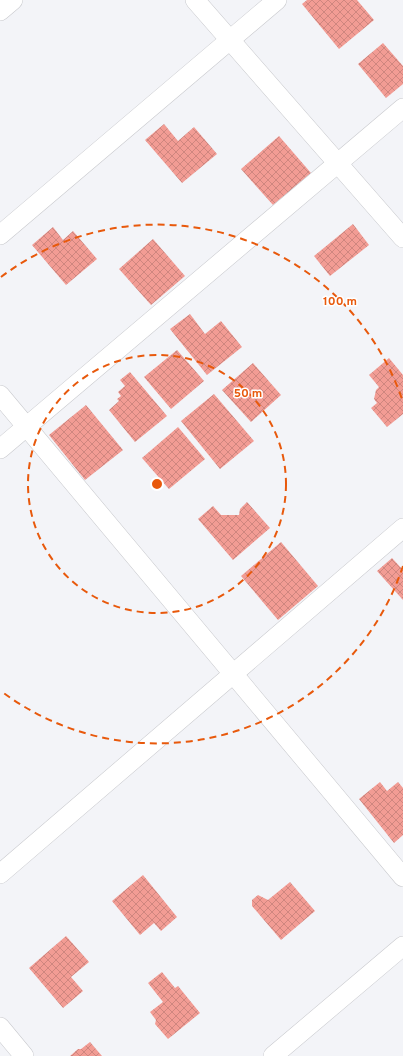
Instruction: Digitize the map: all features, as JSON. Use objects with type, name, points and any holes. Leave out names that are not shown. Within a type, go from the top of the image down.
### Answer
[{"type":"street","points":[[0,11],[13,0]]},
{"type":"street","points":[[195,0],[403,238]]},
{"type":"street","points":[[0,235],[277,0]]},
{"type":"street","points":[[0,449],[403,108]]},
{"type":"street","points":[[0,395],[403,877]]},
{"type":"street","points":[[0,874],[403,528]]},
{"type":"street","points":[[273,1056],[403,946]]},
{"type":"street","points":[[0,1026],[24,1056]]},
{"type":"building","points":[[307,0],[357,0],[374,20],[339,49],[302,4]]},
{"type":"building","points":[[383,43],[403,66],[403,84],[386,98],[358,64]]},
{"type":"building","points":[[164,124],[178,141],[194,127],[217,154],[182,183],[145,140]]},
{"type":"building","points":[[279,136],[311,173],[273,205],[241,169]]},
{"type":"building","points":[[353,224],[369,245],[330,276],[314,256]]},
{"type":"building","points":[[53,227],[63,240],[73,231],[97,259],[66,285],[32,245]]},
{"type":"building","points":[[153,239],[185,276],[151,305],[119,269]]},
{"type":"building","points":[[190,314],[205,334],[221,321],[242,347],[207,375],[170,329]]},
{"type":"building","points":[[177,350],[204,381],[171,409],[144,377]]},
{"type":"building","points":[[389,358],[403,375],[403,414],[387,427],[371,408],[377,403],[374,399],[376,390],[379,387],[369,375]]},
{"type":"building","points":[[253,363],[281,395],[251,422],[222,390]]},
{"type":"building","points":[[130,372],[167,416],[135,442],[109,410],[119,401],[117,399],[121,396],[118,392],[125,386],[120,380]]},
{"type":"building","points":[[214,394],[254,441],[220,469],[181,421]]},
{"type":"building","points":[[86,405],[123,450],[85,480],[49,435]]},
{"type":"building","points":[[178,427],[205,459],[169,489],[142,458]]},
{"type":"building","points":[[247,502],[270,528],[233,560],[198,519],[213,506],[221,515],[239,515],[240,509]]},
{"type":"building","points":[[281,542],[318,586],[278,620],[241,576]]},
{"type":"building","points":[[392,558],[403,570],[403,600],[377,571]]},
{"type":"building","points":[[380,782],[387,791],[398,782],[403,788],[403,835],[394,843],[359,799]]},
{"type":"building","points":[[143,875],[177,917],[161,931],[154,923],[140,935],[112,901]]},
{"type":"building","points":[[290,882],[315,911],[281,940],[252,906],[252,900],[258,895],[268,900]]},
{"type":"building","points":[[66,936],[89,962],[71,977],[83,991],[63,1008],[29,968]]},
{"type":"building","points":[[162,972],[175,988],[178,986],[200,1013],[168,1039],[155,1024],[156,1020],[150,1012],[163,1002],[148,983]]},
{"type":"building","points":[[90,1042],[102,1056],[70,1056],[78,1049],[81,1049]]}]
